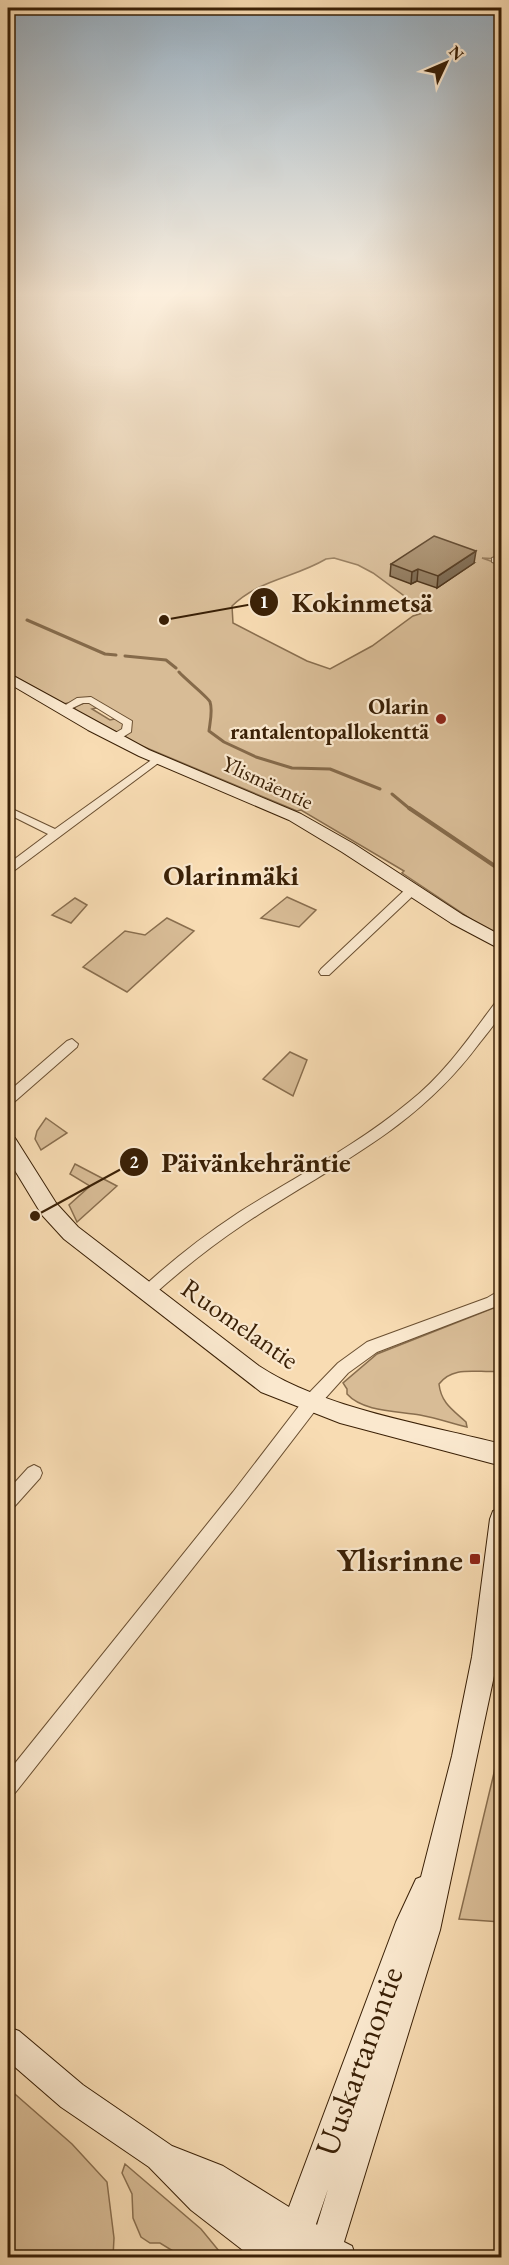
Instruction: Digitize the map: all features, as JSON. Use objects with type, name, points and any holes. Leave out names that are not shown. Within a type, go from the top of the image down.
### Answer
[{"type":"main road","name":"Ylismäentie","points":[[8,677],[114,738],[157,759],[295,817],[501,945]]},
{"type":"main road","name":"Ruomelantie","points":[[8,1143],[37,1191],[59,1221],[146,1293],[269,1385],[311,1403],[414,1434],[501,1455]]},
{"type":"main road","name":"Uuskartanontie","points":[[329,2254],[426,1930],[437,1868],[465,1756],[485,1657],[501,1519]]},
{"type":"main road","name":"Uuskartanontie","points":[[292,2244],[410,1922],[437,1868]]},
{"type":"main road","points":[[8,2042],[72,2096],[160,2156],[202,2199],[281,2258]]},
{"type":"main road","points":[[160,2156],[213,2177],[292,2244],[329,2254]]},
{"type":"street","points":[[64,709],[81,700],[91,700],[128,723],[127,730],[114,738]]},
{"type":"street","points":[[10,867],[157,759]]},
{"type":"street","points":[[8,810],[56,834]]},
{"type":"street","points":[[325,972],[413,889]]},
{"type":"street","points":[[146,1293],[185,1256],[376,1135],[416,1105],[448,1074],[501,1002]]},
{"type":"street","points":[[8,1099],[72,1044]]},
{"type":"street","points":[[8,1786],[311,1403],[343,1368],[372,1347],[492,1302],[501,1295]]},
{"type":"street","points":[[8,1501],[34,1473]]},
{"type":"shaded area","points":[[8,403],[501,403],[501,559],[482,558],[502,565],[501,939],[402,873],[404,871],[301,810],[297,811],[124,738],[131,729],[129,721],[90,697],[64,704],[8,673]],"holes":[[[334,558],[358,565],[373,573],[426,612],[413,616],[372,646],[330,669],[307,661],[233,623],[232,606],[243,597],[266,584],[302,571],[326,559]]]},
{"type":"shaded area","points":[[87,702],[100,707],[92,709],[110,720],[119,718],[127,724],[120,732],[116,732],[74,710],[76,706]]},
{"type":"shaded area","points":[[287,897],[316,910],[299,927],[261,918]]},
{"type":"shaded area","points":[[75,898],[87,905],[71,923],[52,915]]},
{"type":"shaded area","points":[[167,918],[194,931],[127,992],[83,967],[125,931],[145,935]]},
{"type":"shaded area","points":[[290,1052],[307,1060],[293,1096],[263,1079]]},
{"type":"shaded area","points":[[46,1118],[67,1133],[41,1150],[35,1139],[37,1131]]},
{"type":"shaded area","points":[[75,1164],[117,1186],[77,1222],[69,1205],[90,1186],[70,1174]]},
{"type":"shaded area","points":[[501,1305],[501,1371],[460,1372],[445,1378],[439,1384],[445,1401],[466,1422],[467,1427],[426,1416],[371,1408],[347,1394],[343,1383],[377,1354]]},
{"type":"shaded area","points":[[501,1729],[501,1922],[459,1919],[494,1773]]},
{"type":"shaded area","points":[[8,2088],[72,2144],[107,2182],[114,2238],[113,2257],[8,2257]]},
{"type":"shaded area","points":[[125,2164],[201,2229],[224,2257],[179,2257],[178,2254],[160,2243],[150,2243],[141,2237],[133,2218],[132,2194],[122,2173]]},
{"type":"building","points":[[434,536],[476,551],[438,576],[418,569],[412,572],[391,564]]},
{"type":"waterway","points":[[27,620],[105,654],[116,655]]},
{"type":"waterway","points":[[125,656],[166,660],[176,668]]},
{"type":"waterway","points":[[179,672],[209,700],[211,709],[209,731],[224,742],[256,757],[292,768],[330,769],[380,789]]},
{"type":"waterway","points":[[392,794],[410,809]]},
{"type":"waterway","points":[[409,808],[502,871]]},
{"type":"place","name":"Kokinmetsä","points":[[164,620]]},
{"type":"place","name":"Olarin rantalentopallokenttä","points":[[441,719]]},
{"type":"place","name":"Päivänkehräntie","points":[[35,1216]]},
{"type":"place","name":"Ylisrinne","points":[[475,1559]]},
{"type":"district","name":"Olarinmäki","points":[[231,875]]}]
